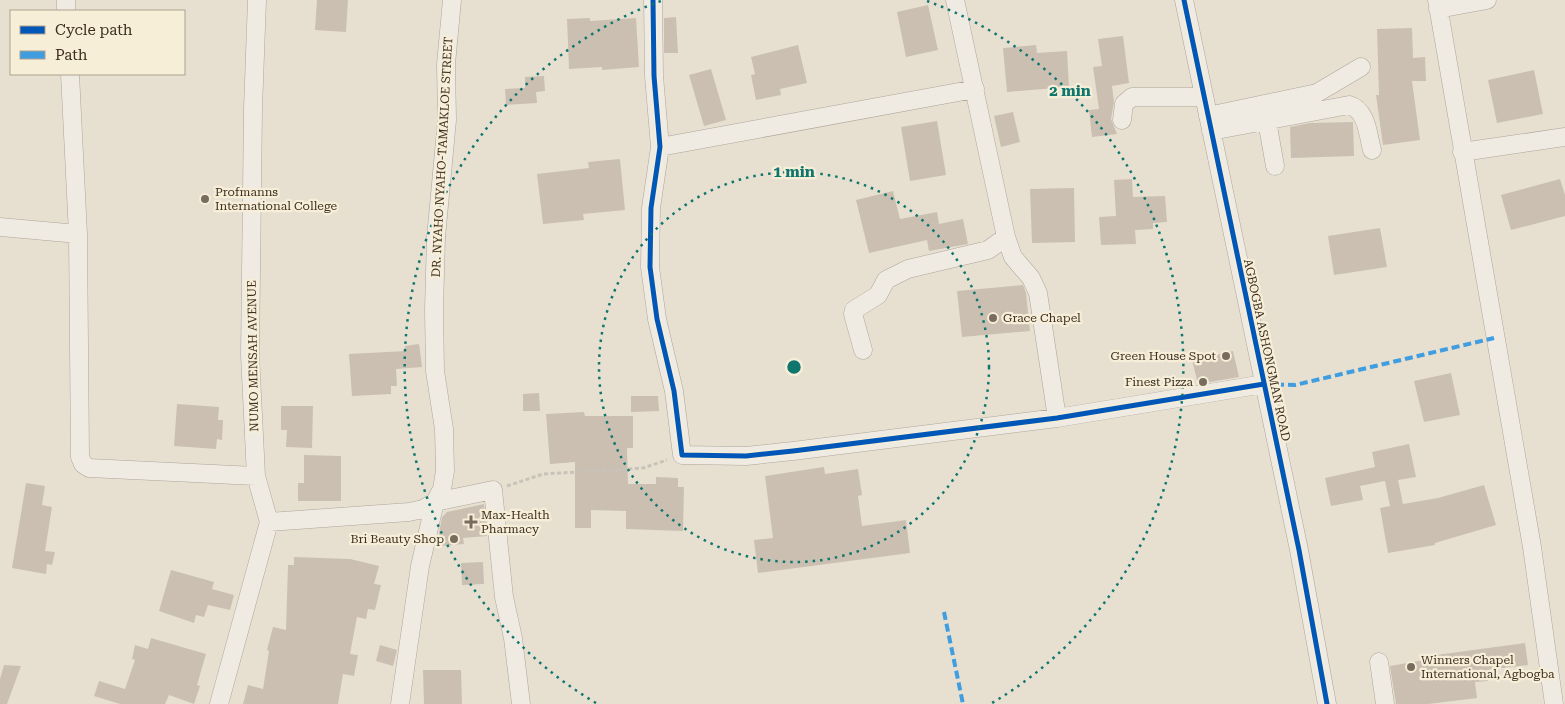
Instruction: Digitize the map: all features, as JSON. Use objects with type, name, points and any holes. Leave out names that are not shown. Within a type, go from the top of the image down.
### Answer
[{"type":"street","name":"NUMO MENSAH AVENUE","points":[[257,0],[253,109],[250,355],[256,476],[269,522]]},
{"type":"street","name":"DR. NYAHO NYAHO-TAMAKLOE STREET","points":[[400,704],[420,566],[435,502],[442,489],[445,471],[444,429],[436,371],[434,310],[436,236],[446,120],[446,64],[452,0]]},
{"type":"street","points":[[653,0],[654,76],[660,147],[652,208],[650,268],[657,319],[674,391],[682,455],[746,456],[1057,418],[1264,384]]},
{"type":"street","points":[[955,0],[1006,237],[1013,257],[1031,278],[1038,293],[1057,418]]},
{"type":"street","name":"AGBOGBA ASHONGMAN ROAD","points":[[1184,0],[1299,550],[1326,704]]},
{"type":"street","points":[[1487,0],[1438,4],[1462,152],[1532,546],[1554,704]]},
{"type":"street","points":[[1210,124],[1317,93],[1361,67]]},
{"type":"street","points":[[70,75],[78,234],[80,457],[83,464],[89,468],[256,476]]},
{"type":"street","points":[[660,147],[975,89]]},
{"type":"street","points":[[1122,120],[1124,104],[1132,97],[1204,98]]},
{"type":"street","points":[[1210,124],[1267,121],[1349,105],[1360,110],[1372,150]]},
{"type":"street","points":[[1267,121],[1275,166]]},
{"type":"street","points":[[1462,152],[1565,137]]},
{"type":"street","points":[[0,227],[78,234]]},
{"type":"street","points":[[863,350],[853,314],[854,310],[878,295],[886,280],[908,269],[988,250],[1006,237]]},
{"type":"street","points":[[219,704],[269,522],[423,510],[435,502],[493,490],[504,597],[513,638],[521,704]]},
{"type":"street","points":[[1379,662],[1385,704]]},
{"type":"path","points":[[493,490],[543,474],[643,468],[682,455]]},
{"type":"building","points":[[317,0],[348,0],[346,32],[315,30]]},
{"type":"building","points":[[928,5],[938,50],[906,57],[897,12]]},
{"type":"building","points":[[676,17],[678,53],[664,53],[664,18]]},
{"type":"building","points":[[590,18],[590,21],[636,18],[639,67],[602,70],[602,67],[569,69],[567,19]]},
{"type":"building","points":[[1412,28],[1413,58],[1425,57],[1426,81],[1412,81],[1420,140],[1383,145],[1376,95],[1379,95],[1377,29]]},
{"type":"building","points":[[1123,36],[1129,83],[1112,86],[1114,102],[1111,119],[1117,134],[1092,137],[1089,110],[1099,109],[1093,67],[1102,66],[1098,39]]},
{"type":"building","points":[[798,45],[807,83],[780,89],[781,95],[756,100],[751,75],[755,74],[751,57]]},
{"type":"building","points":[[1036,45],[1037,53],[1067,51],[1069,87],[1007,92],[1003,48]]},
{"type":"building","points":[[711,69],[726,120],[704,126],[689,75]]},
{"type":"building","points":[[1534,70],[1543,114],[1497,123],[1488,80]]},
{"type":"building","points":[[544,76],[545,91],[536,92],[537,103],[506,105],[505,89],[525,88],[525,77]]},
{"type":"building","points":[[1013,112],[1020,142],[1001,147],[994,116]]},
{"type":"building","points":[[937,121],[946,175],[910,181],[901,127]]},
{"type":"building","points":[[1353,122],[1354,156],[1291,158],[1290,127],[1310,123]]},
{"type":"building","points":[[620,159],[625,210],[583,214],[584,220],[543,224],[537,174],[589,168],[588,162]]},
{"type":"building","points":[[1132,179],[1133,197],[1165,196],[1167,222],[1153,223],[1153,229],[1135,230],[1136,244],[1101,245],[1099,217],[1116,216],[1114,180]]},
{"type":"building","points":[[1560,179],[1565,195],[1565,216],[1511,230],[1501,195]]},
{"type":"building","points":[[1074,188],[1075,242],[1032,243],[1030,189]]},
{"type":"building","points":[[893,191],[900,219],[937,212],[939,224],[963,219],[968,244],[929,251],[927,240],[869,253],[856,200]]},
{"type":"building","points":[[1380,228],[1387,267],[1334,275],[1328,236]]},
{"type":"building","points":[[1023,285],[1026,293],[1030,331],[962,337],[957,291]]},
{"type":"building","points":[[419,344],[422,367],[396,369],[397,386],[391,386],[391,394],[352,396],[349,354],[406,351],[405,346]]},
{"type":"building","points":[[1233,351],[1239,377],[1198,384],[1192,360]]},
{"type":"building","points":[[1451,373],[1460,415],[1424,422],[1414,381]]},
{"type":"building","points":[[539,393],[540,411],[523,411],[523,394]]},
{"type":"building","points":[[631,396],[658,396],[659,411],[631,412]]},
{"type":"building","points":[[177,404],[219,407],[218,420],[223,420],[222,440],[217,439],[216,449],[174,446]]},
{"type":"building","points":[[281,406],[313,406],[312,448],[286,447],[287,430],[281,430]]},
{"type":"building","points":[[584,412],[585,416],[633,416],[633,448],[627,448],[628,484],[656,484],[656,477],[678,478],[678,487],[684,487],[683,531],[626,529],[626,511],[591,510],[591,528],[575,528],[575,462],[550,464],[546,414]]},
{"type":"building","points":[[1409,444],[1416,477],[1398,480],[1403,504],[1438,498],[1484,485],[1496,525],[1435,543],[1435,545],[1388,553],[1380,508],[1390,506],[1385,481],[1360,486],[1363,500],[1331,506],[1325,478],[1375,467],[1372,452]]},
{"type":"building","points":[[304,455],[341,456],[341,501],[298,501],[298,483],[304,483]]},
{"type":"building","points":[[824,467],[825,474],[858,469],[862,495],[858,496],[862,526],[906,520],[910,553],[758,573],[754,540],[773,538],[765,476]]},
{"type":"building","points":[[26,483],[45,486],[42,505],[52,507],[45,551],[55,552],[52,565],[47,564],[46,574],[12,568]]},
{"type":"building","points":[[484,504],[487,536],[463,538],[464,544],[440,546],[439,533],[442,517],[447,512]]},
{"type":"building","points":[[294,557],[350,559],[379,566],[374,584],[381,585],[375,610],[368,609],[366,619],[357,617],[350,654],[358,655],[354,676],[343,674],[338,704],[243,704],[248,685],[263,689],[269,651],[267,650],[273,627],[286,630],[288,565],[294,565]]},
{"type":"building","points":[[483,562],[484,584],[462,585],[461,563]]},
{"type":"building","points":[[171,570],[214,582],[212,589],[234,595],[230,610],[208,605],[204,617],[196,615],[194,623],[159,611]]},
{"type":"building","points":[[151,638],[206,654],[197,685],[200,686],[194,704],[169,695],[165,704],[120,704],[94,696],[99,681],[125,689],[135,660],[132,659],[135,645],[148,649]]},
{"type":"building","points":[[1525,643],[1528,665],[1486,670],[1488,681],[1475,682],[1477,698],[1428,704],[1396,704],[1390,666],[1430,659],[1429,656]]},
{"type":"building","points":[[380,645],[397,650],[393,666],[376,661]]},
{"type":"building","points":[[4,665],[21,666],[7,704],[0,704],[0,679]]},
{"type":"building","points":[[423,670],[461,670],[462,704],[424,704]]},
{"type":"marked path","points":[[1264,384],[1295,385],[1494,338]]},
{"type":"marked path","points":[[944,612],[963,704]]},
{"type":"cycle path","points":[[653,0],[654,76],[660,147],[651,208],[650,267],[657,319],[674,391],[682,455],[746,456],[793,451],[1057,418],[1264,384]]},
{"type":"cycle path","points":[[1184,0],[1299,550],[1327,704]]},
{"type":"place","name":"Profmanns International College","points":[[205,199]]},
{"type":"place","name":"Grace Chapel","points":[[993,318]]},
{"type":"place","name":"Green House Spot","points":[[1226,356]]},
{"type":"place","name":"Finest Pizza","points":[[1203,382]]},
{"type":"place","name":"Max-Health Pharmacy","points":[[471,522]]},
{"type":"place","name":"Bri Beauty Shop","points":[[454,539]]},
{"type":"place","name":"Winners Chapel International, Agbogba","points":[[1411,667]]}]
